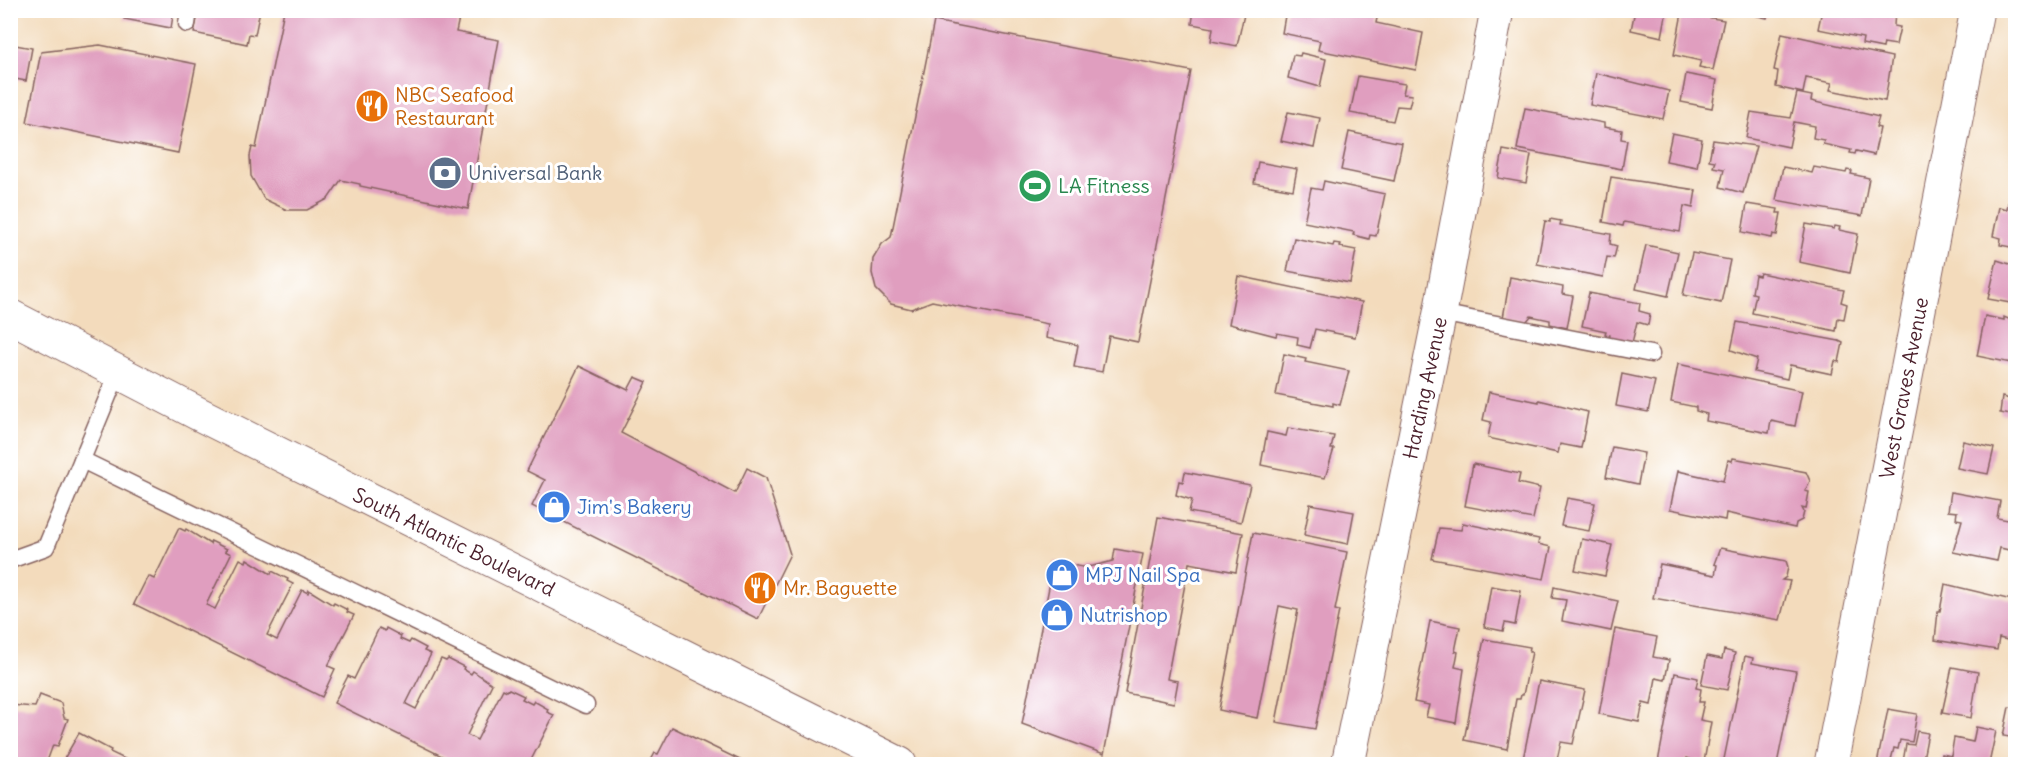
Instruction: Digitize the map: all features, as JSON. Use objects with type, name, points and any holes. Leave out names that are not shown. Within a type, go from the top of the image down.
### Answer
[{"type":"street","name":"Harding Avenue","points":[[1348,765],[1440,313],[1497,10]]},
{"type":"street","name":"West Graves Avenue","points":[[1831,765],[1977,10]]},
{"type":"street","name":"South Atlantic Boulevard","points":[[10,316],[117,372],[900,765]]},
{"type":"lane","points":[[1440,313],[1651,354]]},
{"type":"lane","points":[[10,560],[46,548],[117,372]]},
{"type":"lane","points":[[82,460],[586,705]]},
{"type":"building","points":[[126,10],[174,10],[171,28],[124,19]]},
{"type":"building","points":[[199,10],[260,10],[255,35],[249,34],[247,44],[194,33]]},
{"type":"building","points":[[284,10],[351,10],[373,15],[374,10],[424,10],[459,18],[456,32],[499,40],[468,209],[341,180],[328,199],[307,210],[287,210],[264,199],[251,176],[250,156],[252,147],[256,148]]},
{"type":"building","points":[[1194,10],[1245,10],[1237,46],[1211,41],[1213,28],[1192,24]]},
{"type":"building","points":[[1286,10],[1366,10],[1378,13],[1376,23],[1423,33],[1416,70],[1318,50],[1320,41],[1282,33]]},
{"type":"building","points":[[1635,10],[1667,10],[1662,37],[1631,30]]},
{"type":"building","points":[[1733,10],[1769,10],[1767,18]]},
{"type":"building","points":[[1822,10],[1895,10],[1894,26],[1900,27],[1896,45],[1884,43],[1883,48],[1862,44],[1863,38],[1818,29]]},
{"type":"building","points":[[1682,13],[1724,20],[1713,70],[1699,67],[1701,61],[1674,55]]},
{"type":"building","points":[[934,21],[1191,71],[1138,342],[1109,336],[1102,372],[1074,367],[1078,345],[1046,338],[1048,324],[932,301],[911,309],[891,304],[876,289],[872,273],[873,259],[882,244],[891,237]]},
{"type":"building","points":[[1782,33],[1892,57],[1885,101],[1830,90],[1832,83],[1806,78],[1803,93],[1776,87],[1778,71],[1774,70]]},
{"type":"building","points":[[10,44],[32,48],[26,81],[10,78]]},
{"type":"building","points":[[100,45],[196,64],[178,153],[27,122],[41,52]]},
{"type":"building","points":[[1301,53],[1326,59],[1320,87],[1288,78],[1293,55],[1300,56]]},
{"type":"building","points":[[1596,73],[1669,91],[1663,119],[1590,105]]},
{"type":"building","points":[[1686,74],[1717,80],[1712,108],[1681,102]]},
{"type":"building","points":[[1358,76],[1405,84],[1403,94],[1412,95],[1409,107],[1397,106],[1393,121],[1350,113]]},
{"type":"building","points":[[1797,93],[1812,96],[1811,101],[1879,117],[1876,127],[1880,128],[1874,155],[1856,151],[1855,154],[1850,153],[1851,150],[1823,144],[1824,140],[1813,138],[1815,126],[1794,122],[1789,147],[1746,138],[1751,112],[1791,118]]},
{"type":"building","points":[[1525,108],[1604,123],[1604,127],[1622,130],[1621,139],[1627,140],[1622,169],[1517,149]]},
{"type":"building","points":[[1288,112],[1320,118],[1314,148],[1281,141]]},
{"type":"building","points":[[1349,132],[1402,143],[1394,181],[1341,170]]},
{"type":"building","points":[[1672,133],[1702,139],[1697,167],[1666,161]]},
{"type":"building","points":[[1713,140],[1756,146],[1743,193],[1720,187],[1724,169],[1713,167],[1715,161],[1709,160]]},
{"type":"building","points":[[1503,150],[1531,155],[1526,183],[1498,178]]},
{"type":"building","points":[[1258,162],[1297,169],[1293,190],[1254,183]]},
{"type":"building","points":[[1783,167],[1812,173],[1814,167],[1846,173],[1847,170],[1852,171],[1851,174],[1869,178],[1862,216],[1776,200]]},
{"type":"building","points":[[1611,177],[1696,190],[1693,208],[1684,206],[1680,232],[1624,222],[1623,226],[1603,222]]},
{"type":"building","points":[[1324,181],[1385,194],[1376,236],[1370,235],[1369,239],[1353,235],[1354,232],[1304,222],[1311,188],[1322,190]]},
{"type":"building","points":[[2008,203],[2016,205],[2016,248],[2000,245],[2001,238],[1993,236],[1999,207],[2007,209]]},
{"type":"building","points":[[1747,204],[1778,209],[1777,213],[1781,213],[1777,235],[1773,234],[1772,238],[1742,232]]},
{"type":"building","points":[[1550,219],[1561,221],[1560,225],[1611,234],[1610,244],[1617,246],[1614,258],[1607,257],[1603,277],[1537,264],[1545,221],[1550,222]]},
{"type":"building","points":[[1806,224],[1834,229],[1835,226],[1840,227],[1839,230],[1858,234],[1850,273],[1799,262]]},
{"type":"building","points":[[1294,238],[1333,246],[1334,243],[1341,244],[1340,247],[1356,250],[1350,283],[1287,271]]},
{"type":"building","points":[[1646,245],[1678,252],[1668,296],[1636,289]]},
{"type":"building","points":[[1692,253],[1730,260],[1721,303],[1683,295]]},
{"type":"building","points":[[1997,260],[2016,266],[2016,304],[1988,299]]},
{"type":"building","points":[[1760,273],[1844,290],[1841,302],[1847,304],[1844,319],[1838,318],[1836,331],[1752,313],[1756,294],[1752,293],[1755,275],[1759,276]]},
{"type":"building","points":[[1238,276],[1362,302],[1355,337],[1315,329],[1310,348],[1297,345],[1298,337],[1277,333],[1276,336],[1229,324]]},
{"type":"building","points":[[1510,277],[1563,287],[1562,294],[1573,296],[1567,328],[1550,324],[1550,320],[1531,316],[1526,322],[1503,318]]},
{"type":"building","points":[[1589,293],[1640,303],[1639,311],[1650,314],[1648,325],[1637,322],[1632,343],[1609,339],[1610,335],[1605,334],[1606,331],[1582,326]]},
{"type":"building","points":[[1985,316],[2004,320],[2004,317],[2016,322],[2016,364],[1977,356]]},
{"type":"building","points":[[1737,322],[1839,341],[1843,343],[1839,362],[1835,361],[1832,374],[1790,365],[1787,379],[1754,372],[1757,359],[1731,350]]},
{"type":"building","points":[[1284,354],[1306,359],[1305,362],[1349,371],[1340,405],[1333,403],[1333,406],[1276,395]]},
{"type":"building","points":[[1678,364],[1802,391],[1795,426],[1771,421],[1769,433],[1706,421],[1707,414],[1696,411],[1696,407],[1671,402]]},
{"type":"building","points":[[579,366],[628,390],[635,377],[647,382],[621,433],[735,493],[747,468],[766,478],[790,554],[758,619],[532,506],[545,480],[527,471]]},
{"type":"building","points":[[1622,374],[1655,381],[1648,412],[1616,406]]},
{"type":"building","points":[[2014,380],[2016,416],[2000,413],[2002,397],[2010,399]]},
{"type":"building","points":[[1489,392],[1539,402],[1539,400],[1588,412],[1581,448],[1560,444],[1558,453],[1488,438],[1491,422],[1483,420]]},
{"type":"building","points":[[1288,428],[1334,436],[1331,449],[1334,449],[1325,478],[1261,465],[1267,432],[1286,436]]},
{"type":"building","points":[[1963,441],[1994,448],[1988,474],[1957,468]]},
{"type":"building","points":[[1612,447],[1644,453],[1638,484],[1606,477]]},
{"type":"building","points":[[1733,458],[1806,472],[1810,481],[1805,491],[1809,492],[1806,509],[1802,508],[1804,512],[1802,520],[1796,523],[1795,528],[1726,513],[1725,520],[1670,509],[1678,471],[1723,481],[1728,460],[1732,461]]},
{"type":"building","points":[[1473,464],[1520,474],[1518,483],[1540,488],[1533,519],[1465,506]]},
{"type":"building","points":[[1185,472],[1250,485],[1241,522],[1189,512],[1192,500],[1176,495],[1179,481],[1183,482]]},
{"type":"building","points":[[1951,492],[2000,501],[1997,518],[2014,521],[2009,550],[2000,548],[1997,561],[1953,552],[1962,520],[1956,519],[1957,512],[1948,511]]},
{"type":"building","points":[[1567,498],[1595,503],[1589,531],[1561,526]]},
{"type":"building","points":[[1310,504],[1354,512],[1348,544],[1304,535]]},
{"type":"building","points":[[1158,517],[1243,533],[1236,572],[1189,563],[1167,679],[1178,681],[1174,703],[1125,693]]},
{"type":"building","points":[[1463,523],[1539,539],[1538,544],[1551,547],[1544,579],[1432,559],[1439,528],[1461,530]]},
{"type":"building","points":[[179,528],[185,531],[186,529],[210,544],[211,541],[227,549],[225,551],[231,554],[206,605],[215,609],[240,559],[246,562],[247,559],[271,574],[272,571],[288,579],[287,581],[293,584],[267,635],[277,640],[302,590],[308,593],[309,590],[354,615],[328,666],[335,669],[322,697],[134,604],[148,576],[154,579]]},
{"type":"building","points":[[1253,533],[1347,552],[1335,610],[1339,611],[1315,729],[1276,722],[1298,610],[1279,606],[1257,718],[1219,710]]},
{"type":"building","points":[[1582,539],[1612,545],[1605,576],[1575,570]]},
{"type":"building","points":[[1720,548],[1786,561],[1788,567],[1786,577],[1782,580],[1790,581],[1780,620],[1653,598],[1660,564],[1715,575],[1717,565],[1714,564]]},
{"type":"building","points":[[1115,549],[1143,554],[1104,754],[1022,724],[1054,562],[1083,567],[1093,566],[1113,561]]},
{"type":"building","points":[[1945,584],[2016,601],[2016,642],[1999,638],[1997,650],[1935,640],[1938,611],[1940,611]]},
{"type":"building","points":[[1491,586],[1521,591],[1515,625],[1505,623],[1503,631],[1484,627]]},
{"type":"building","points":[[1554,587],[1618,601],[1611,631],[1562,621],[1566,600],[1552,598]]},
{"type":"building","points":[[1430,621],[1460,627],[1455,651],[1458,652],[1455,667],[1464,669],[1456,723],[1426,717],[1429,705],[1414,702]]},
{"type":"building","points":[[379,628],[385,631],[386,628],[409,643],[411,640],[426,648],[424,651],[431,654],[406,704],[416,709],[441,659],[446,661],[448,659],[464,667],[463,669],[471,674],[473,671],[492,684],[467,735],[477,740],[503,689],[507,691],[509,689],[524,696],[522,699],[532,704],[534,701],[548,709],[547,712],[554,715],[529,764],[458,764],[334,703],[348,676],[354,679]]},
{"type":"building","points":[[1615,629],[1657,637],[1653,657],[1669,660],[1665,680],[1656,678],[1651,705],[1643,703],[1639,722],[1599,714]]},
{"type":"building","points":[[1484,639],[1530,647],[1529,652],[1532,652],[1523,695],[1520,699],[1516,699],[1507,749],[1464,740]]},
{"type":"building","points":[[1724,650],[1735,653],[1727,690],[1701,685],[1707,656],[1722,659]]},
{"type":"building","points":[[1745,656],[1753,658],[1752,663],[1796,671],[1777,764],[1723,764]]},
{"type":"building","points":[[1952,667],[1978,672],[1971,718],[1942,713]]},
{"type":"building","points":[[1675,673],[1698,678],[1696,688],[1701,689],[1699,702],[1704,702],[1700,720],[1711,722],[1704,762],[1697,760],[1696,764],[1689,762],[1690,759],[1687,758],[1686,763],[1658,762]]},
{"type":"building","points":[[1539,681],[1585,690],[1573,744],[1561,742],[1556,764],[1522,764]]},
{"type":"building","points":[[40,695],[61,703],[64,718],[68,719],[58,746],[53,745],[46,764],[10,764],[10,705],[35,707]]},
{"type":"building","points":[[2009,707],[2016,708],[2016,738],[2003,736]]},
{"type":"building","points":[[1888,709],[1917,714],[1912,742],[1900,740],[1898,749],[1894,748],[1891,760],[1903,762],[1906,744],[1914,745],[1917,731],[1928,733],[1922,764],[1877,764]]},
{"type":"building","points":[[672,727],[748,764],[649,764],[655,753],[658,754]]},
{"type":"building","points":[[1976,727],[1996,731],[1989,764],[1940,764],[1942,754],[1951,756],[1954,738],[1973,742]]},
{"type":"building","points":[[79,733],[111,750],[110,752],[135,764],[61,764]]},
{"type":"place","name":"NBC Seafood Restaurant","points":[[372,106]]},
{"type":"place","name":"Universal Bank","points":[[445,173]]},
{"type":"place","name":"LA Fitness","points":[[1035,186]]},
{"type":"place","name":"Jim's Bakery","points":[[554,507]]},
{"type":"place","name":"MPJ Nail Spa","points":[[1062,575]]},
{"type":"place","name":"Mr. Baguette","points":[[760,588]]},
{"type":"place","name":"Nutrishop","points":[[1057,615]]}]
